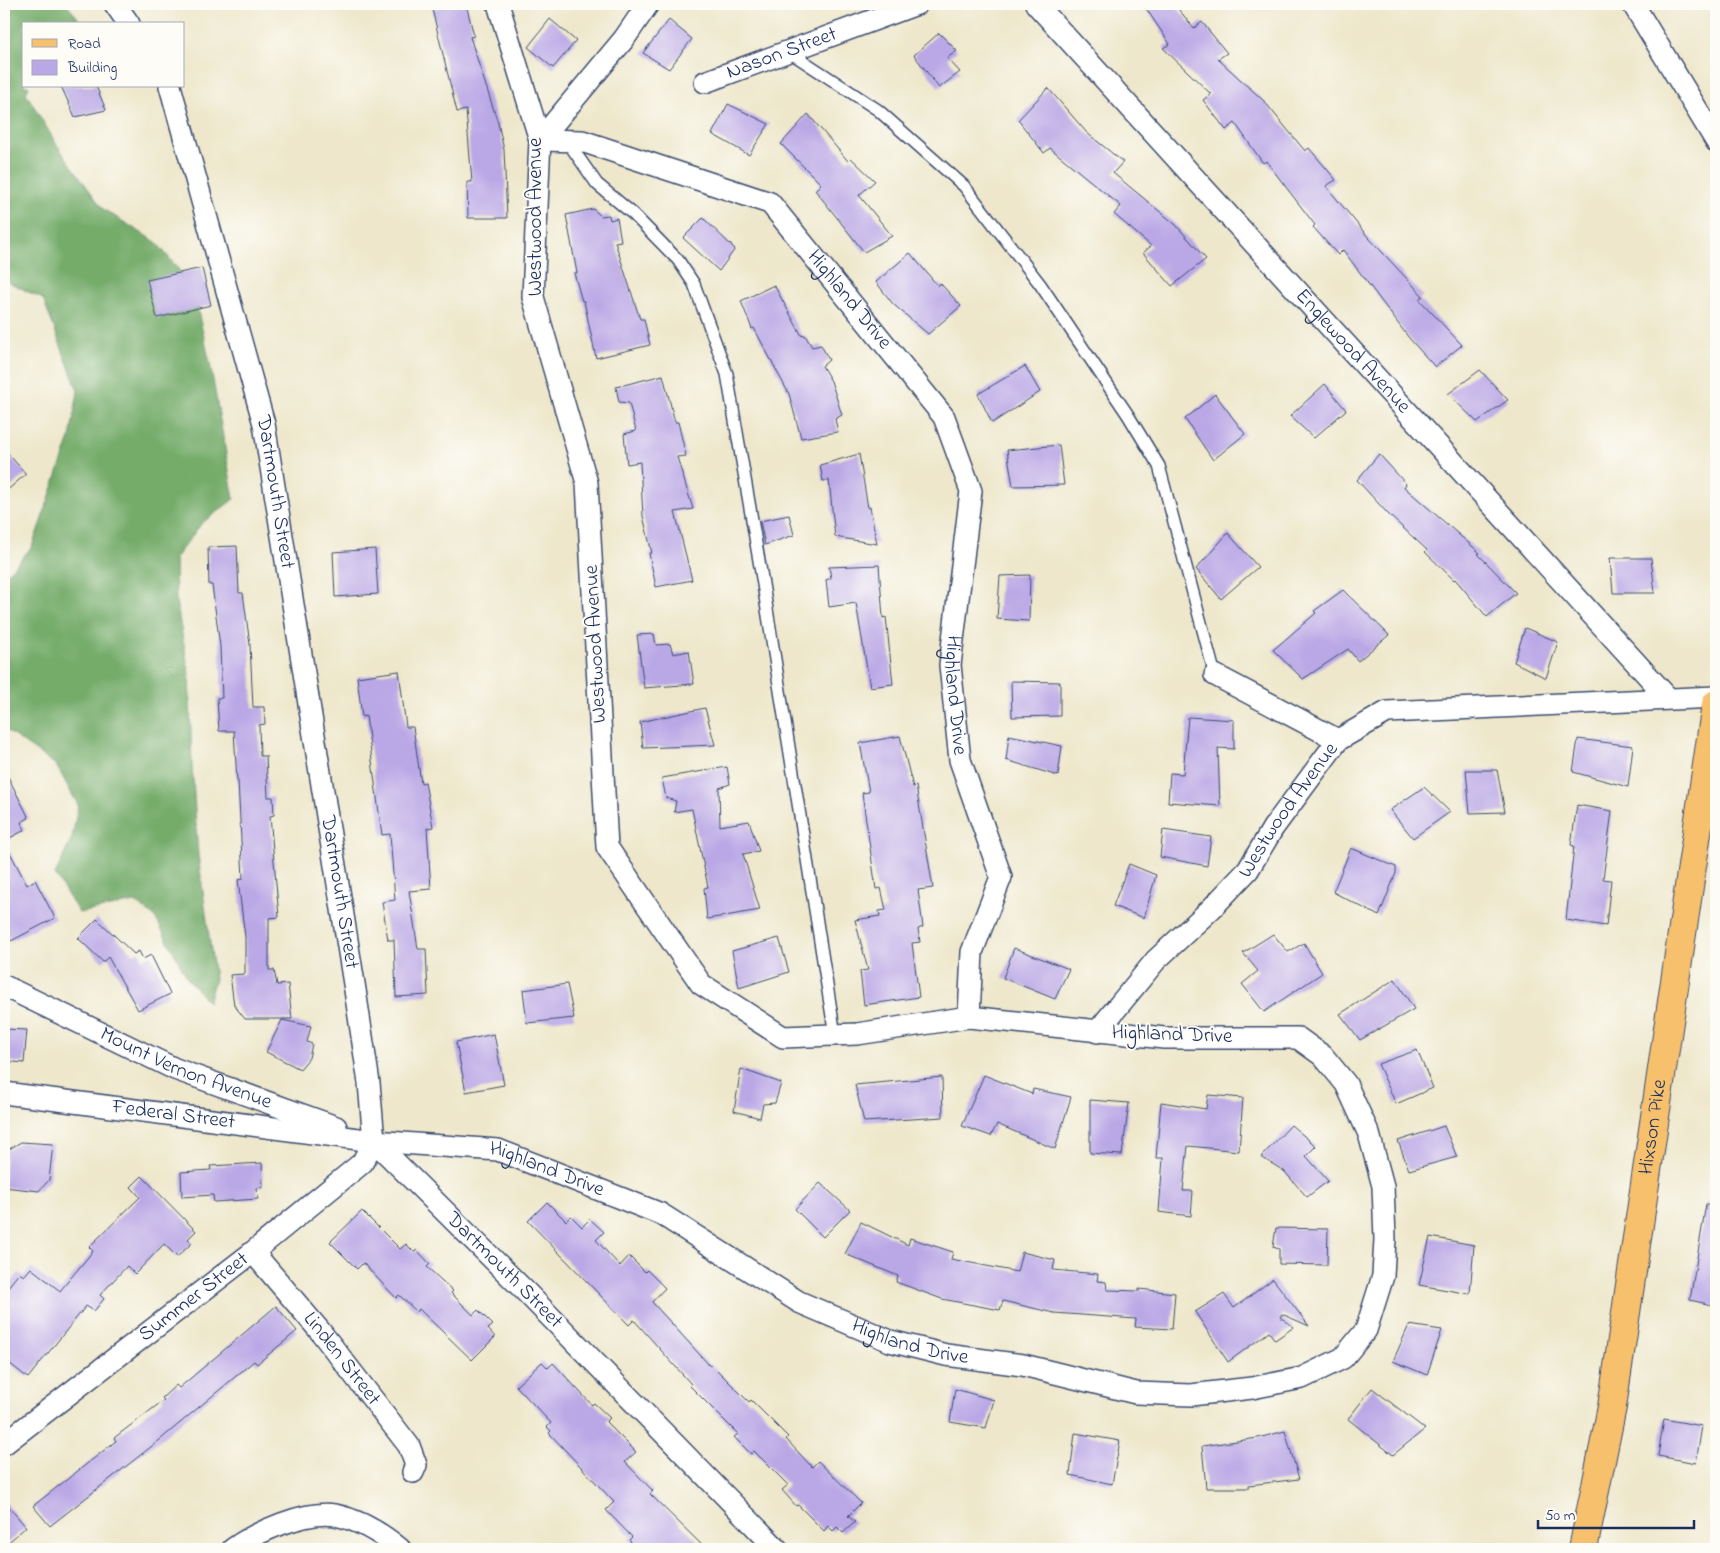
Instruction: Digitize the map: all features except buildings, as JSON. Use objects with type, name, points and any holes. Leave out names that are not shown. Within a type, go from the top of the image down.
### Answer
[{"type":"main road","name":"Hixson Pike","points":[[1583,1549],[1612,1407],[1716,704]]},
{"type":"street","points":[[115,4],[128,22]]},
{"type":"street","name":"Westwood Avenue","points":[[498,4],[540,140],[533,297],[587,483],[607,846],[701,984],[783,1037],[857,1034],[968,1017]]},
{"type":"street","points":[[540,140],[624,39],[648,4]]},
{"type":"street","name":"Nason Street","points":[[705,82],[917,4]]},
{"type":"street","name":"Englewood Avenue","points":[[1036,4],[1668,698]]},
{"type":"street","points":[[1633,4],[1716,141]]},
{"type":"street","name":"Dartmouth Street","points":[[171,88],[264,424],[356,990],[369,1083],[374,1141],[528,1294],[777,1549]]},
{"type":"street","name":"Highland Drive","points":[[374,1141],[498,1150],[661,1214],[799,1302],[890,1341],[946,1355],[1023,1365],[1136,1392],[1191,1395],[1252,1388],[1302,1378],[1343,1358],[1366,1330],[1383,1276],[1385,1239],[1384,1186],[1369,1134],[1346,1084],[1323,1056],[1298,1038],[1164,1038],[968,1017],[972,952],[1001,877],[960,760],[950,665],[971,491],[944,417],[770,203],[582,141],[540,140]]},
{"type":"street","points":[[1215,675],[1338,740]]},
{"type":"street","name":"Westwood Avenue","points":[[1097,1032],[1156,960],[1211,909],[1248,870],[1273,828],[1338,740],[1388,712],[1716,697]]},
{"type":"street","name":"Mount Vernon Avenue","points":[[4,986],[174,1069],[374,1141]]},
{"type":"street","name":"Federal Street","points":[[4,1093],[374,1141]]},
{"type":"street","name":"Summer Street","points":[[4,1444],[253,1252],[362,1163],[374,1141]]},
{"type":"street","name":"Linden Street","points":[[253,1252],[320,1331],[409,1446],[416,1465],[413,1472]]},
{"type":"street","points":[[234,1549],[267,1530],[299,1518],[334,1515],[368,1527],[400,1549]]},
{"type":"lane","points":[[788,51],[878,110],[964,186],[1040,284],[1128,415],[1159,466],[1215,675]]},
{"type":"lane","points":[[567,141],[598,184],[633,214],[678,260],[694,284],[727,374],[764,588],[835,1035]]},
{"type":"green space","points":[[4,4],[66,4],[78,18],[74,22],[22,22],[22,88],[28,88],[26,93],[57,145],[103,209],[156,242],[192,286],[210,363],[234,499],[202,523],[175,558],[176,601],[189,672],[192,765],[198,855],[215,979],[208,1002],[188,979],[155,917],[135,902],[79,913],[55,875],[72,838],[78,805],[56,765],[4,729],[4,577],[32,547],[70,438],[78,391],[43,299],[4,280]]}]
